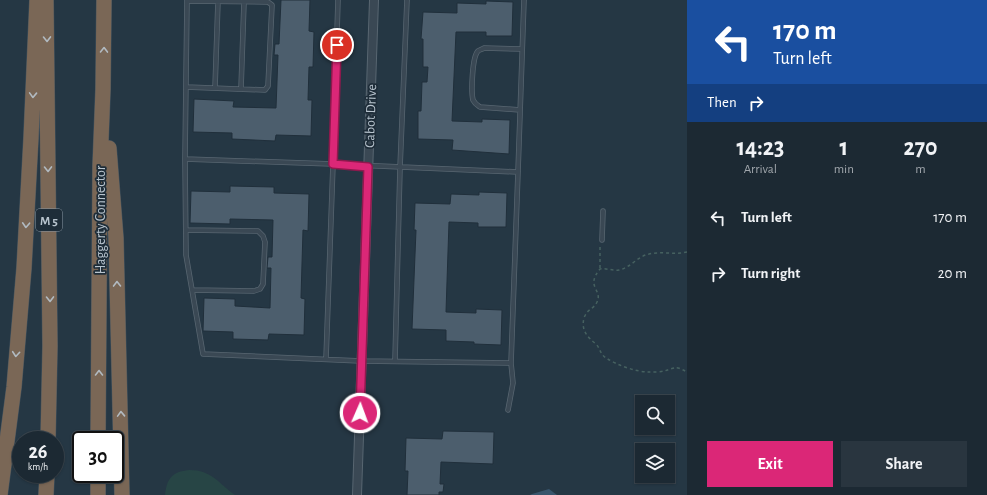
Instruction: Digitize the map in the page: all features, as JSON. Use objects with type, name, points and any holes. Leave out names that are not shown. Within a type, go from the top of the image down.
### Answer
[{"type":"highway","points":[[10,495],[14,387],[24,260],[37,0]]},
{"type":"highway","name":"M 5","points":[[46,0],[50,346],[48,431]]},
{"type":"highway","name":"Haggerty Connector","points":[[98,431],[100,166],[104,0]]},
{"type":"highway","points":[[103,89],[108,130],[116,238],[122,495]]},
{"type":"highway","points":[[0,495],[14,387]]},
{"type":"highway","points":[[46,495],[47,483]]},
{"type":"highway","points":[[98,483],[98,495]]},
{"type":"street","name":"Cabot Drive","points":[[357,495],[374,0]]},
{"type":"lane","points":[[186,87],[264,90],[268,86],[272,5],[268,2],[187,0],[185,159],[186,255],[203,354],[361,361],[511,363]]},
{"type":"lane","points":[[326,359],[338,0]]},
{"type":"lane","points":[[395,361],[400,168],[407,0]]},
{"type":"lane","points":[[508,410],[513,383],[511,363],[524,0]]},
{"type":"lane","points":[[215,88],[218,1]]},
{"type":"lane","points":[[241,89],[244,2]]},
{"type":"lane","points":[[520,110],[480,107],[476,104],[472,93],[473,63],[479,50],[484,48],[522,49]]},
{"type":"lane","points":[[185,159],[518,172]]},
{"type":"lane","points":[[602,240],[603,211]]},
{"type":"lane","points":[[186,230],[258,231],[263,236],[265,242],[263,284],[260,290],[192,290]]},
{"type":"path","points":[[602,240],[600,248],[600,269],[595,275],[593,283],[598,300],[596,306],[586,312],[584,319],[583,328],[589,339],[598,346],[604,357],[617,364],[648,372],[665,371],[672,367],[680,368],[687,372]]},
{"type":"path","points":[[600,269],[606,268],[620,270],[649,254],[687,252]]},
{"type":"green space","points":[[189,470],[204,472],[235,495],[165,495],[167,484],[171,477],[178,472]]},
{"type":"water","points":[[549,489],[557,495],[530,495],[532,494]]},
{"type":"building","points":[[281,0],[310,0],[309,31],[314,32],[313,67],[309,67],[308,100],[312,100],[311,136],[276,135],[275,141],[232,139],[232,133],[193,132],[194,99],[234,101],[233,107],[276,108],[278,55],[274,55],[275,44],[279,44]]},
{"type":"building","points":[[486,1],[513,2],[512,36],[486,36],[486,32],[456,32],[452,121],[482,122],[482,119],[510,120],[509,154],[452,150],[453,140],[418,139],[418,111],[421,111],[422,82],[427,82],[428,67],[423,67],[423,39],[421,39],[423,12],[457,13],[457,3],[486,4]]},
{"type":"building","points":[[230,186],[274,187],[274,193],[309,194],[308,231],[303,230],[301,298],[305,299],[304,335],[269,334],[268,340],[233,339],[233,332],[203,331],[204,298],[235,299],[235,306],[270,308],[271,268],[267,268],[268,257],[272,257],[273,220],[230,219],[230,224],[190,223],[191,191],[230,192]]},
{"type":"building","points":[[479,192],[507,193],[506,227],[478,227],[478,223],[449,222],[446,312],[476,313],[476,309],[502,310],[501,345],[446,341],[446,330],[412,329],[416,230],[414,230],[415,203],[450,204],[451,194],[479,195]]},
{"type":"building","points":[[443,431],[494,432],[493,464],[441,462],[440,484],[444,484],[443,492],[439,492],[439,495],[407,495],[408,471],[405,471],[406,438],[442,439]]},
{"type":"route","points":[[337,45],[333,164],[368,167],[360,413]]}]
